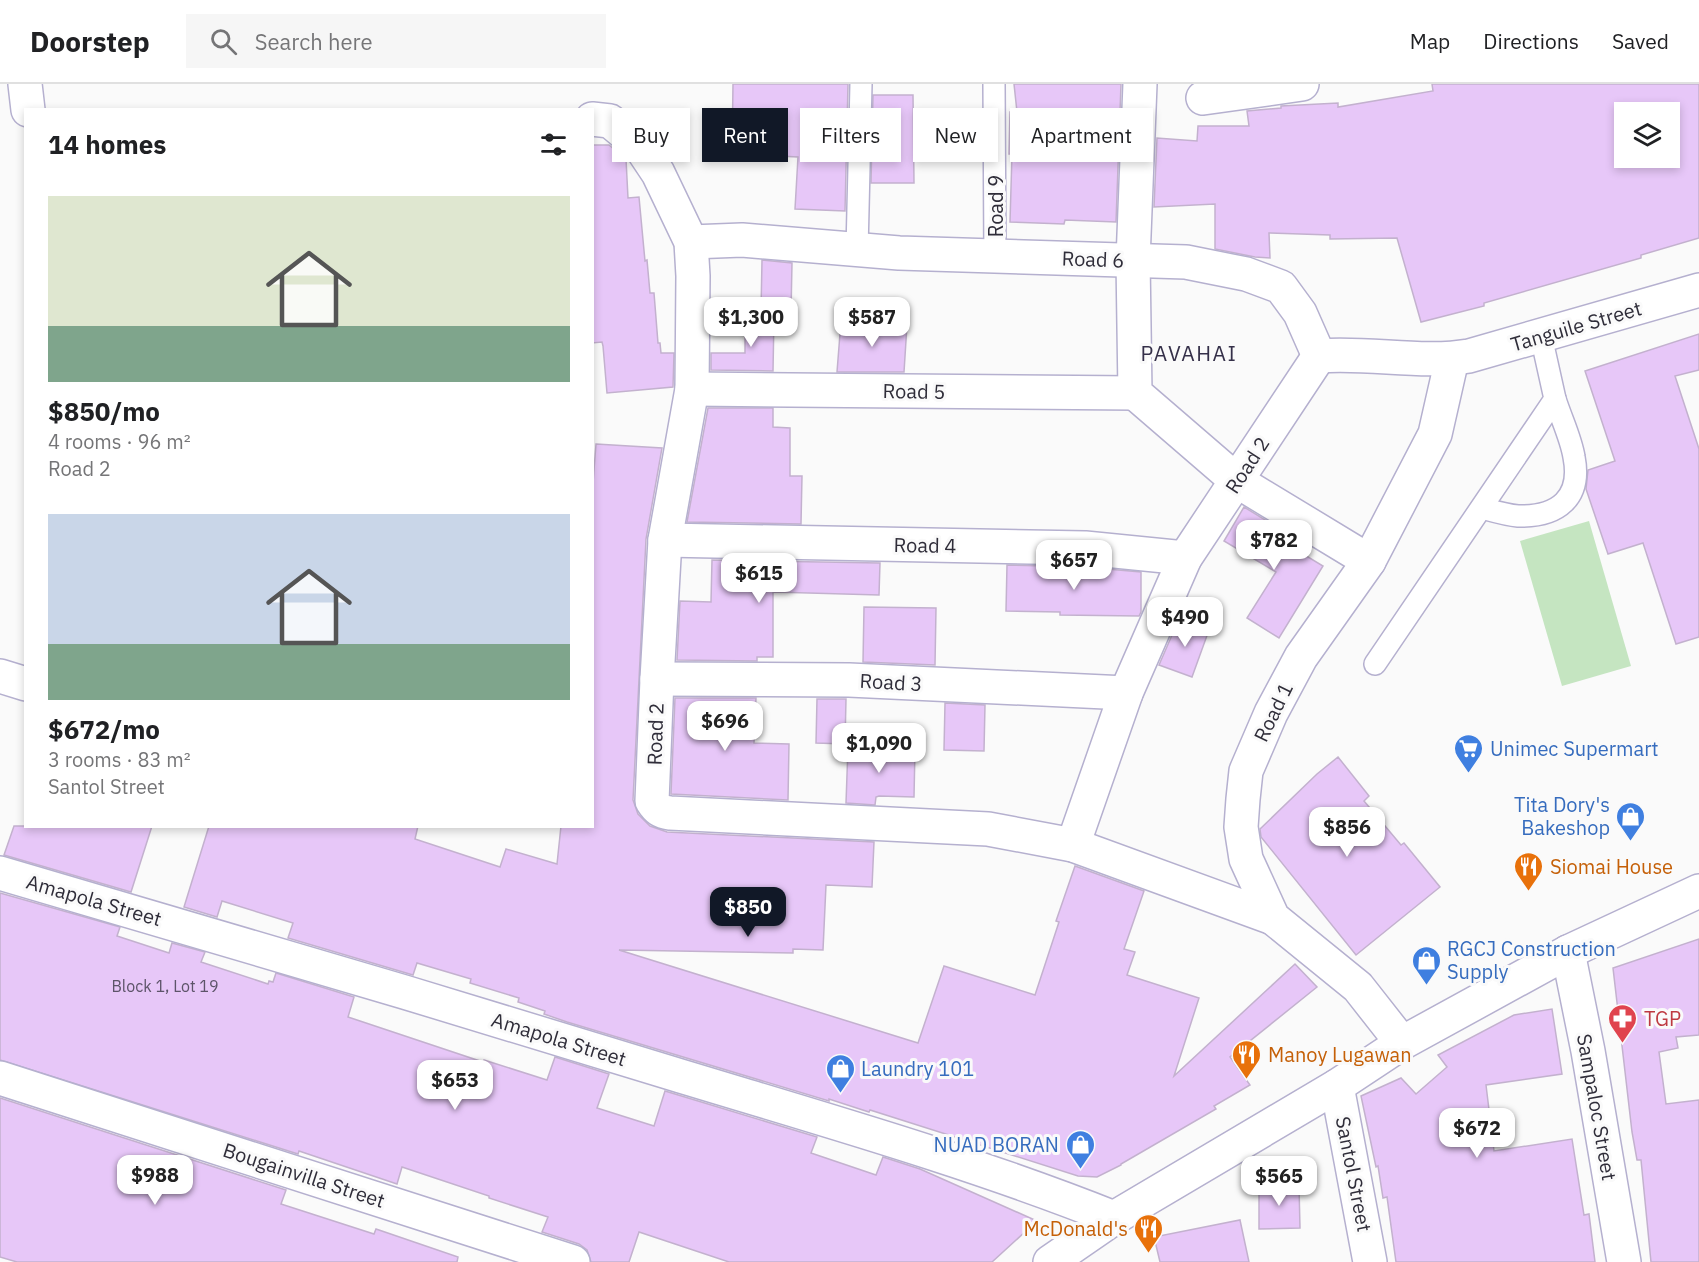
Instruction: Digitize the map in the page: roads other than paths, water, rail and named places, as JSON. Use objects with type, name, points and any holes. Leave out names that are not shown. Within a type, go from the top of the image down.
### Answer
[{"type":"street","points":[[26,84],[28,108]]},
{"type":"street","points":[[1140,84],[1133,260],[1135,393],[1237,481],[1369,561]]},
{"type":"street","points":[[1203,98],[1302,84]]},
{"type":"street","points":[[594,119],[610,120],[640,146],[658,173],[691,242]]},
{"type":"street","name":"Road 6","points":[[691,242],[742,240],[857,250],[1186,262],[1246,274],[1281,287],[1300,313],[1319,356]]},
{"type":"street","name":"Road 2","points":[[691,242],[692,389],[665,540],[657,679],[652,801],[660,811],[988,829],[1073,845],[1273,918]]},
{"type":"street","name":"Tanguile Street","points":[[1452,359],[1699,290]]},
{"type":"street","points":[[1319,356],[1358,354],[1452,359]]},
{"type":"street","name":"Road 2","points":[[1073,845],[1126,693],[1185,558],[1319,356]]},
{"type":"street","name":"Road 1","points":[[1402,1043],[1358,987],[1273,918],[1246,859],[1241,827],[1246,771],[1271,713],[1301,657],[1369,561],[1435,434],[1452,359]]},
{"type":"street","name":"Road 5","points":[[692,389],[1135,393]]},
{"type":"street","name":"Road 4","points":[[665,540],[1084,548],[1185,558]]},
{"type":"street","points":[[0,676],[24,683]]},
{"type":"street","name":"Road 3","points":[[657,679],[849,680],[1126,693]]},
{"type":"street","name":"Amapola Street","points":[[0,873],[332,969],[882,1138],[1072,1201],[1114,1218]]},
{"type":"street","points":[[1050,1262],[1114,1218],[1337,1086],[1402,1043],[1568,952],[1699,891]]},
{"type":"street","name":"Sampaloc Street","points":[[1568,952],[1588,1051],[1624,1262]]},
{"type":"street","name":"Bougainvilla Street","points":[[0,1078],[573,1262]]},
{"type":"street","name":"Santol Street","points":[[1337,1086],[1370,1262]]},
{"type":"lane","points":[[857,250],[861,84]]},
{"type":"lane","name":"Road 9","points":[[994,84],[995,256]]},
{"type":"lane","points":[[1482,508],[1517,516],[1530,515],[1563,504],[1572,495],[1575,478],[1574,457],[1555,399],[1541,336]]},
{"type":"lane","points":[[1375,664],[1555,399]]},
{"type":"place","name":"Unimec Supermart","points":[[1469,774]]},
{"type":"place","name":"Tita Dory's Bakeshop","points":[[1631,842]]},
{"type":"place","name":"Siomai House","points":[[1529,892]]},
{"type":"place","name":"RGCJ Construction Supply","points":[[1426,986]]},
{"type":"place","name":"TGP","points":[[1623,1044]]},
{"type":"place","name":"Manoy Lugawan","points":[[1247,1080]]},
{"type":"place","name":"Laundry 101","points":[[840,1094]]},
{"type":"place","name":"NUAD BORAN","points":[[1080,1170]]},
{"type":"place","name":"McDonald's","points":[[1149,1254]]},
{"type":"district","name":"PAVAHAI","points":[[1189,353]]}]
